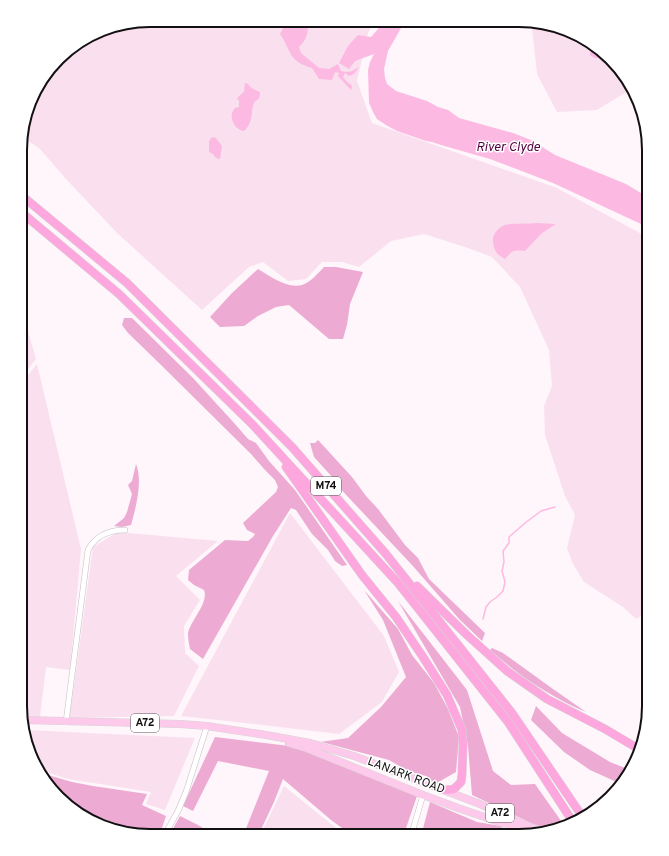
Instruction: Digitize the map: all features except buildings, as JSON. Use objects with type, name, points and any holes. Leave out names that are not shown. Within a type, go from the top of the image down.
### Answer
[{"type":"highway","name":"M74","points":[[27,200],[121,278],[292,447],[392,562],[512,712],[580,813]]},
{"type":"highway","name":"M74","points":[[27,217],[119,294],[265,437],[398,583],[508,722],[570,818]]},
{"type":"highway","name":"M74","points":[[265,437],[362,575],[396,617],[447,695],[462,730],[464,753],[459,796]]},
{"type":"highway","name":"M74","points":[[392,562],[467,635],[507,671],[546,699],[605,729],[635,747]]},
{"type":"highway","points":[[437,788],[448,790],[454,789],[461,782]]},
{"type":"main road","name":"LANARK ROAD","points":[[28,720],[207,726],[310,743],[354,756],[459,796],[533,828]]},
{"type":"main road","name":"LANARK ROAD","points":[[266,735],[306,748],[423,795],[522,829]]},
{"type":"main road","points":[[423,795],[437,788]]},
{"type":"main road","name":"A72","points":[[459,796],[460,804],[507,824]]},
{"type":"street","points":[[66,722],[88,550],[92,542],[105,533],[125,530]]},
{"type":"street","points":[[168,829],[186,792],[207,726]]},
{"type":"street","points":[[413,829],[423,795]]},
{"type":"street","points":[[510,829],[517,828]]},
{"type":"shaded area","points":[[150,27],[371,27],[368,33],[357,81],[372,123],[557,188],[642,234],[642,616],[636,619],[623,607],[584,582],[573,564],[567,548],[575,515],[565,496],[545,435],[544,406],[552,386],[549,350],[520,287],[492,257],[424,234],[391,241],[359,267],[342,262],[322,262],[306,279],[288,281],[263,262],[249,267],[202,310],[117,233],[40,149],[28,141],[31,118],[43,88],[69,58],[88,43],[103,36],[118,31]]},
{"type":"shaded area","points":[[532,28],[551,31],[573,40],[587,48],[600,58],[617,75],[628,91],[597,110],[557,112],[537,74]]},
{"type":"shaded area","points":[[324,267],[336,267],[363,272],[350,304],[343,339],[329,339],[289,305],[276,307],[258,316],[244,326],[220,327],[210,317],[232,293],[258,269],[285,284],[296,286],[308,282]]},
{"type":"shaded area","points":[[124,318],[132,318],[193,378],[248,439],[256,443],[269,461],[295,490],[347,565],[342,566],[335,561],[328,550],[312,534],[296,510],[291,508],[273,536],[203,659],[190,649],[188,633],[202,606],[205,595],[204,590],[188,580],[189,570],[225,540],[248,541],[253,537],[255,534],[247,530],[243,523],[276,492],[278,487],[275,480],[251,454],[128,333],[122,325]]},
{"type":"shaded area","points":[[27,328],[36,359],[27,370]]},
{"type":"shaded area","points":[[37,364],[81,549],[70,670],[46,667],[40,717],[28,716],[27,706],[27,376]]},
{"type":"shaded area","points":[[318,440],[352,477],[405,545],[418,558],[429,579],[485,633],[482,641],[460,620],[412,565],[335,483],[334,479],[314,457],[310,443],[315,443]]},
{"type":"shaded area","points":[[136,464],[139,486],[137,502],[131,525],[122,527],[114,526],[124,518],[127,512],[132,494],[128,485],[132,481]]},
{"type":"shaded area","points":[[290,513],[384,636],[399,672],[382,702],[339,734],[181,716]]},
{"type":"shaded area","points":[[118,532],[218,541],[176,576],[200,600],[184,626],[185,653],[199,666],[174,716],[69,718],[93,547]]},
{"type":"shaded area","points":[[364,590],[398,629],[412,655],[434,683],[448,709],[459,737],[456,772],[435,784],[426,776],[408,771],[389,760],[321,742],[348,738],[381,707],[406,677],[383,620]]},
{"type":"shaded area","points":[[398,601],[467,690],[493,771],[511,785],[535,784],[562,821],[542,827],[472,795],[468,746],[460,707]]},
{"type":"shaded area","points":[[492,648],[503,653],[586,712],[560,700],[512,669],[490,650]]},
{"type":"shaded area","points":[[536,706],[562,733],[610,762],[625,768],[615,781],[590,770],[564,752],[531,720]]},
{"type":"shaded area","points":[[30,730],[195,738],[165,810],[146,804],[151,792],[68,779],[46,772],[36,753]]},
{"type":"shaded area","points":[[215,737],[306,748],[417,796],[406,829],[343,829],[283,779],[261,829],[246,829],[269,771],[218,761],[193,811],[183,806]]},
{"type":"shaded area","points":[[48,775],[72,782],[147,794],[142,805],[166,816],[162,829],[142,829],[126,827],[97,816],[82,808],[63,793]]},
{"type":"shaded area","points":[[284,786],[337,829],[263,829]]},
{"type":"shaded area","points":[[430,802],[477,822],[507,827],[501,829],[423,829]]},
{"type":"shaded area","points":[[180,816],[205,829],[173,829]]},
{"type":"water","points":[[284,27],[308,27],[306,38],[299,47],[301,53],[319,68],[329,69],[338,64],[341,71],[347,72],[359,67],[354,74],[349,76],[345,73],[343,77],[352,86],[351,90],[338,76],[339,73],[335,72],[332,80],[319,79],[312,68],[294,59],[280,34]]},
{"type":"water","name":"River Clyde","points":[[379,27],[402,27],[388,51],[384,69],[387,84],[396,91],[427,101],[448,110],[459,118],[513,133],[531,140],[555,155],[626,184],[642,194],[642,225],[553,183],[490,159],[426,141],[397,131],[377,119],[369,103],[368,70],[374,54],[355,61],[349,69],[339,63],[348,46],[358,35],[371,37]]},
{"type":"water","points":[[590,51],[600,58],[596,58],[590,55]]},
{"type":"water","points":[[245,83],[260,92],[260,95],[255,101],[249,124],[244,131],[241,131],[232,120],[232,112],[235,108],[239,107],[239,100],[237,100],[238,97],[244,92]]},
{"type":"water","points":[[212,137],[216,138],[222,146],[220,159],[216,158],[209,152],[209,141]]},
{"type":"water","points":[[508,224],[556,224],[542,233],[525,251],[514,251],[505,259],[496,252],[493,239],[496,232],[500,228]]},
{"type":"waterway","points":[[483,619],[486,607],[503,591],[505,582],[502,571],[504,562],[503,551],[509,543],[509,537],[541,511],[555,507]]}]
